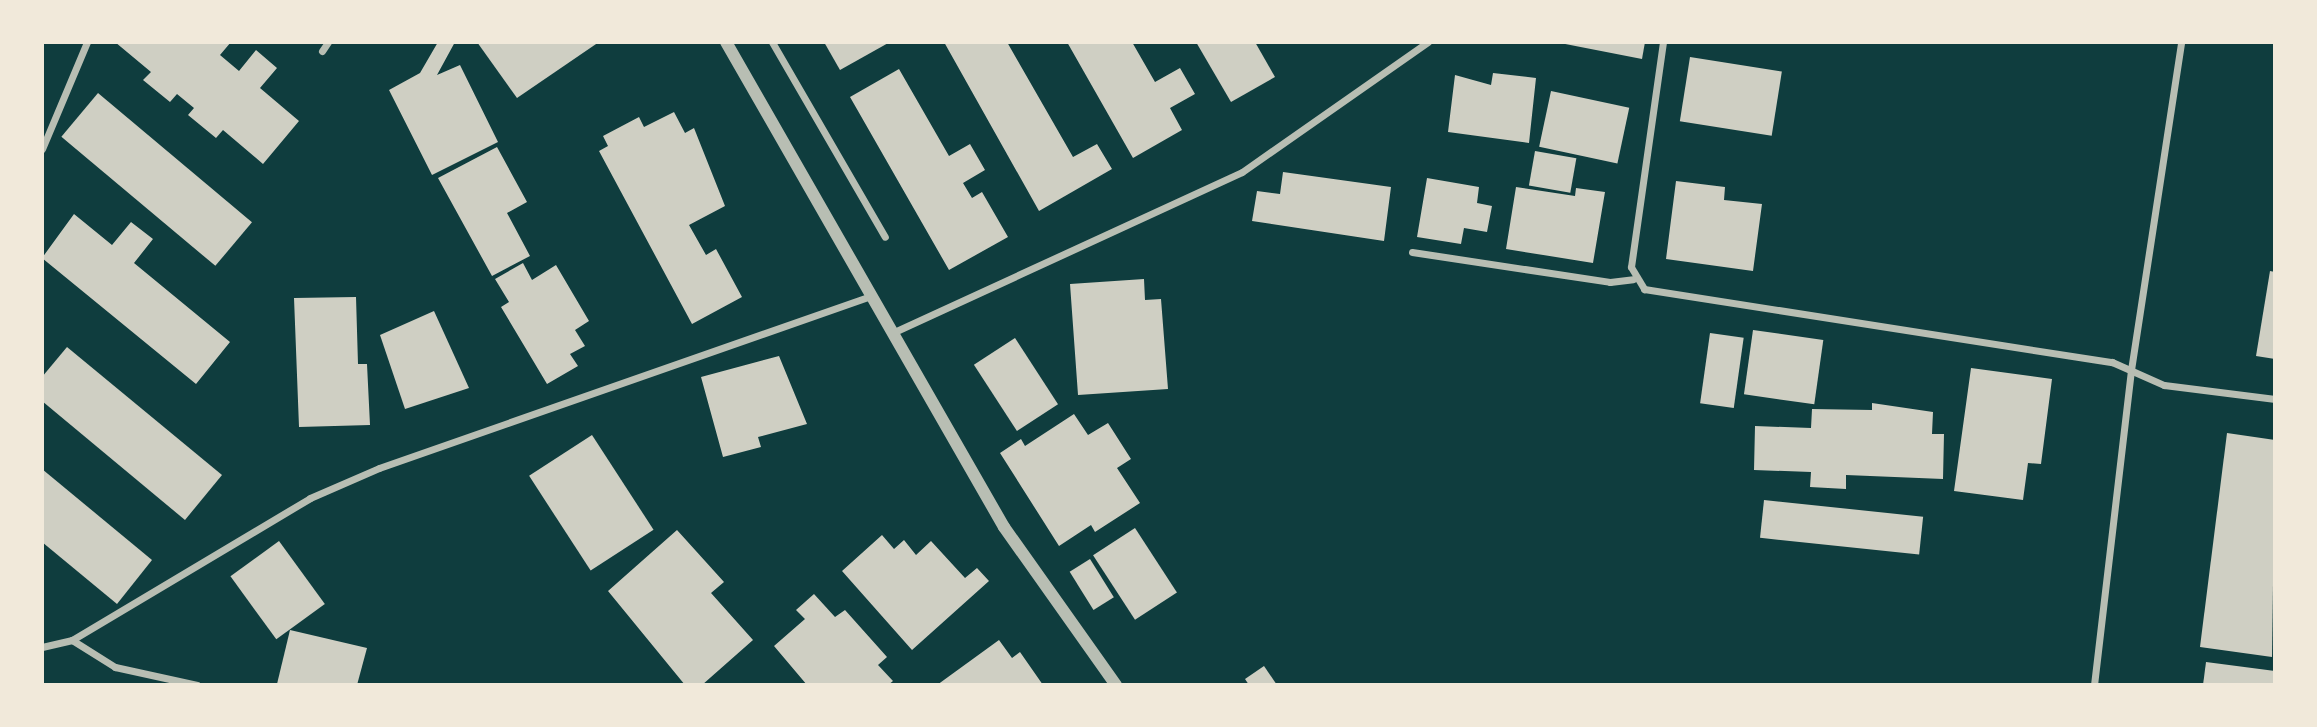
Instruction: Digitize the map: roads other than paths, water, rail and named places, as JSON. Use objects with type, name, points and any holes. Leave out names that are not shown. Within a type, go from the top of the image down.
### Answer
[{"type":"street","points":[[42,149],[87,42]]},
{"type":"street","points":[[322,51],[328,42]]},
{"type":"street","points":[[726,42],[889,335],[1004,527],[1116,685]]},
{"type":"street","points":[[772,42],[885,237]]},
{"type":"street","points":[[889,335],[1242,172],[1428,42]]},
{"type":"street","points":[[1633,279],[1663,42]]},
{"type":"street","points":[[2094,685],[2131,370],[2181,42]]},
{"type":"street","points":[[1412,252],[1610,282],[1633,279],[1644,289],[2131,370],[2164,385],[2275,399]]},
{"type":"street","points":[[42,647],[72,640],[310,498],[379,468],[868,297]]},
{"type":"street","points":[[72,640],[116,667],[197,685]]}]
